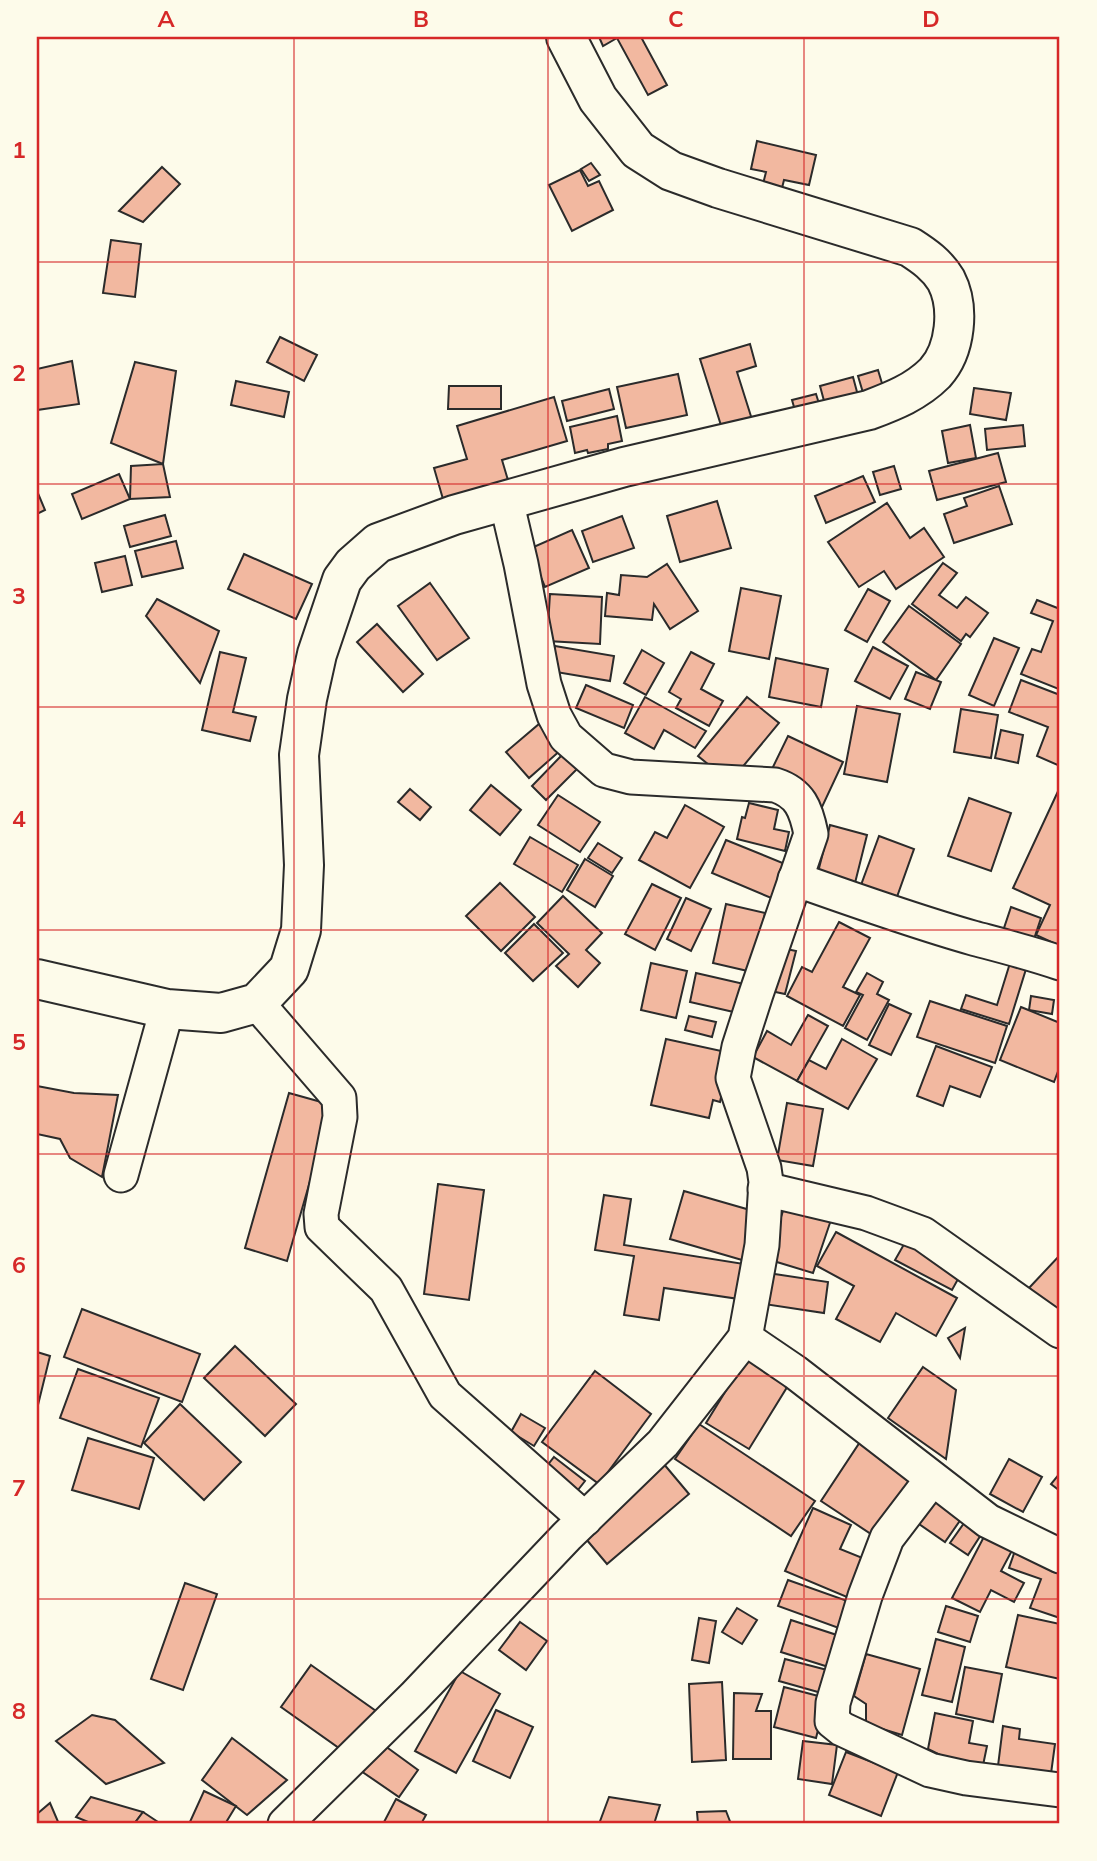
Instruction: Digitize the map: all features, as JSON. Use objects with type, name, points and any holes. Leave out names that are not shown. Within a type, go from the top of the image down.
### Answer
[{"type":"highway","points":[[37,979],[167,1009],[221,1013],[257,1003],[289,969],[301,930],[304,865],[299,755],[307,699],[317,654],[342,580],[353,565],[378,543],[454,515],[624,467],[869,410],[897,400],[920,386],[944,360],[951,342],[954,320],[952,297],[945,279],[931,261],[910,247],[671,171],[638,150],[598,99],[566,37]]},
{"type":"street","points":[[285,1824],[414,1696],[585,1518],[663,1443],[745,1338],[762,1245],[764,1168],[733,1078],[743,1034],[810,834],[807,815],[798,797],[788,789],[775,785],[631,777],[604,770],[566,737],[554,715],[544,684],[506,500]]},
{"type":"street","points":[[795,879],[879,909],[1060,963]]},
{"type":"street","points":[[257,1003],[339,1098],[340,1117],[321,1214],[322,1227],[386,1289],[445,1395],[585,1518]]},
{"type":"street","points":[[121,1175],[167,1009]]},
{"type":"street","points":[[765,1189],[866,1213],[923,1234],[1060,1331]]},
{"type":"street","points":[[745,1338],[805,1380],[988,1521],[1060,1556]]},
{"type":"street","points":[[932,1479],[887,1538],[865,1596],[833,1703],[832,1721],[837,1727],[930,1770],[1060,1790]]},
{"type":"building","points":[[599,37],[641,37],[667,85],[648,95],[617,38],[603,46]]},
{"type":"building","points":[[757,141],[816,155],[809,185],[784,180],[780,196],[761,192],[766,172],[751,169]]},
{"type":"building","points":[[591,163],[600,175],[589,181],[581,169]]},
{"type":"building","points":[[162,167],[180,184],[143,222],[119,211]]},
{"type":"building","points":[[580,170],[588,186],[599,181],[613,210],[572,231],[549,185]]},
{"type":"building","points":[[111,240],[141,244],[135,297],[103,293]]},
{"type":"building","points":[[280,337],[317,355],[304,381],[267,362]]},
{"type":"building","points":[[750,344],[756,366],[737,372],[755,429],[725,438],[700,359]]},
{"type":"building","points":[[72,361],[79,404],[37,410],[37,369]]},
{"type":"building","points":[[135,362],[176,371],[163,464],[111,443]]},
{"type":"building","points":[[878,370],[884,390],[864,396],[858,376]]},
{"type":"building","points":[[678,374],[687,415],[626,428],[617,387]]},
{"type":"building","points":[[853,377],[860,403],[827,412],[820,386]]},
{"type":"building","points":[[236,381],[289,392],[284,417],[231,405]]},
{"type":"building","points":[[449,386],[501,386],[501,409],[448,409]]},
{"type":"building","points":[[974,388],[1011,393],[1006,420],[970,414]]},
{"type":"building","points":[[609,389],[614,409],[567,421],[562,401]]},
{"type":"building","points":[[816,394],[822,413],[798,421],[792,400]]},
{"type":"building","points":[[554,397],[567,441],[502,460],[510,487],[445,506],[434,468],[467,459],[457,426]]},
{"type":"building","points":[[617,416],[622,441],[608,444],[608,449],[575,453],[570,427]]},
{"type":"building","points":[[970,425],[976,458],[948,463],[942,431]]},
{"type":"building","points":[[1023,425],[1025,446],[987,450],[985,429]]},
{"type":"building","points":[[998,453],[1006,482],[937,500],[929,471]]},
{"type":"building","points":[[163,464],[170,497],[130,499],[131,466]]},
{"type":"building","points":[[894,466],[901,489],[880,495],[873,472]]},
{"type":"building","points":[[119,474],[130,499],[82,519],[72,494]]},
{"type":"building","points":[[863,476],[875,502],[826,523],[815,496]]},
{"type":"building","points":[[999,486],[1012,524],[954,543],[944,514],[967,506],[964,498]]},
{"type":"building","points":[[37,491],[45,510],[37,514]]},
{"type":"building","points":[[717,501],[731,548],[680,562],[667,516]]},
{"type":"building","points":[[887,503],[910,538],[924,528],[944,557],[896,589],[884,571],[859,587],[828,542]]},
{"type":"building","points":[[165,515],[171,536],[130,547],[124,526]]},
{"type":"building","points":[[622,516],[634,548],[593,562],[582,531]]},
{"type":"building","points":[[572,530],[589,568],[545,587],[529,549]]},
{"type":"building","points":[[176,541],[183,568],[142,577],[135,551]]},
{"type":"building","points":[[244,554],[312,584],[296,619],[228,589]]},
{"type":"building","points":[[125,556],[132,585],[102,592],[95,563]]},
{"type":"building","points":[[943,563],[957,573],[939,595],[957,608],[966,597],[988,613],[970,637],[966,634],[961,641],[912,604]]},
{"type":"building","points":[[667,564],[698,611],[670,629],[654,604],[652,620],[605,616],[607,593],[619,595],[621,575],[647,577]]},
{"type":"building","points":[[430,583],[469,638],[437,660],[398,606]]},
{"type":"building","points":[[741,588],[781,596],[769,659],[729,651]]},
{"type":"building","points":[[868,589],[890,601],[867,642],[845,630]]},
{"type":"building","points":[[550,594],[602,597],[600,644],[547,641]]},
{"type":"building","points":[[157,599],[219,631],[200,683],[146,616]]},
{"type":"building","points":[[1037,600],[1060,609],[1060,694],[1059,689],[1021,674],[1032,649],[1041,652],[1053,621],[1031,613]]},
{"type":"building","points":[[909,606],[961,644],[936,680],[883,642]]},
{"type":"building","points":[[377,624],[423,674],[403,692],[357,642]]},
{"type":"building","points":[[994,638],[1019,648],[994,706],[969,695]]},
{"type":"building","points":[[555,646],[614,656],[610,681],[550,671]]},
{"type":"building","points":[[873,647],[908,666],[890,699],[855,681]]},
{"type":"building","points":[[642,650],[664,663],[646,695],[624,683]]},
{"type":"building","points":[[220,652],[246,658],[233,712],[256,717],[250,741],[202,730]]},
{"type":"building","points":[[691,652],[714,664],[701,689],[723,701],[709,726],[676,708],[681,699],[669,692]]},
{"type":"building","points":[[776,658],[828,669],[821,707],[769,697]]},
{"type":"building","points":[[916,672],[941,682],[930,709],[905,699]]},
{"type":"building","points":[[1021,680],[1060,695],[1060,766],[1037,756],[1048,727],[1009,712]]},
{"type":"building","points":[[586,685],[633,705],[624,728],[576,708]]},
{"type":"building","points":[[645,697],[706,731],[695,748],[664,730],[654,749],[625,733]]},
{"type":"building","points":[[747,697],[779,723],[730,782],[698,756]]},
{"type":"building","points":[[857,706],[900,714],[887,782],[844,774]]},
{"type":"building","points":[[961,709],[998,715],[991,758],[954,752]]},
{"type":"building","points":[[539,724],[562,749],[529,778],[506,752]]},
{"type":"building","points":[[1001,730],[1023,735],[1018,763],[995,758]]},
{"type":"building","points":[[788,736],[843,762],[822,807],[802,798],[772,769]]},
{"type":"building","points":[[562,755],[577,769],[546,800],[532,786]]},
{"type":"building","points":[[491,785],[521,810],[500,835],[470,810]]},
{"type":"building","points":[[1060,787],[1060,946],[1036,935],[1050,905],[1013,888]]},
{"type":"building","points":[[410,789],[431,807],[420,820],[398,802]]},
{"type":"building","points":[[558,795],[600,822],[580,852],[538,825]]},
{"type":"building","points":[[969,798],[1011,813],[991,871],[948,856]]},
{"type":"building","points":[[749,803],[778,810],[774,829],[789,832],[785,851],[737,839],[742,817],[745,818]]},
{"type":"building","points":[[685,805],[724,827],[690,888],[639,860],[655,832],[667,838]]},
{"type":"building","points":[[830,825],[867,835],[854,887],[817,876]]},
{"type":"building","points":[[879,836],[914,849],[893,908],[857,896]]},
{"type":"building","points":[[530,837],[578,865],[562,892],[514,864]]},
{"type":"building","points":[[726,840],[790,866],[776,900],[712,873]]},
{"type":"building","points":[[598,843],[622,858],[612,873],[588,858]]},
{"type":"building","points":[[585,859],[613,876],[595,907],[567,890]]},
{"type":"building","points":[[500,883],[535,917],[501,951],[466,916]]},
{"type":"building","points":[[652,884],[681,898],[655,950],[625,934]]},
{"type":"building","points":[[563,896],[602,933],[586,950],[600,963],[578,987],[556,966],[569,954],[537,923]]},
{"type":"building","points":[[686,898],[711,909],[691,951],[667,939]]},
{"type":"building","points":[[726,904],[765,913],[752,972],[713,963]]},
{"type":"building","points":[[1011,907],[1041,918],[1031,948],[1001,937]]},
{"type":"building","points":[[839,922],[870,938],[843,987],[860,995],[843,1026],[787,996],[802,967],[812,972]]},
{"type":"building","points":[[534,924],[563,953],[533,981],[505,953]]},
{"type":"building","points":[[777,947],[796,951],[785,994],[766,990]]},
{"type":"building","points":[[651,963],[687,971],[676,1018],[641,1010]]},
{"type":"building","points":[[1010,963],[1026,969],[1009,1024],[961,1009],[966,995],[997,1005]]},
{"type":"building","points":[[696,973],[744,984],[738,1013],[690,1002]]},
{"type":"building","points":[[867,973],[883,982],[877,994],[889,1000],[867,1040],[845,1028],[863,995],[856,992]]},
{"type":"building","points":[[1031,996],[1054,1000],[1052,1014],[1029,1010]]},
{"type":"building","points":[[930,1001],[1007,1026],[995,1063],[917,1037]]},
{"type":"building","points":[[889,1004],[911,1014],[891,1055],[869,1045]]},
{"type":"building","points":[[1021,1007],[1060,1023],[1060,1066],[1054,1082],[1000,1060]]},
{"type":"building","points":[[808,1015],[828,1026],[797,1081],[753,1057],[767,1031],[791,1045]]},
{"type":"building","points":[[689,1016],[716,1022],[712,1037],[685,1030]]},
{"type":"building","points":[[666,1039],[726,1052],[725,1079],[720,1102],[713,1100],[709,1118],[651,1105]]},
{"type":"building","points":[[842,1039],[877,1059],[848,1109],[797,1081],[809,1060],[826,1069]]},
{"type":"building","points":[[936,1046],[992,1067],[980,1097],[950,1086],[943,1106],[917,1096]]},
{"type":"building","points":[[37,1086],[74,1093],[118,1095],[102,1177],[70,1158],[60,1139],[37,1134]]},
{"type":"building","points":[[289,1093],[332,1105],[287,1261],[245,1248]]},
{"type":"building","points":[[787,1103],[823,1109],[813,1166],[777,1160]]},
{"type":"building","points":[[438,1184],[484,1190],[469,1300],[424,1294]]},
{"type":"building","points":[[684,1191],[757,1212],[742,1260],[670,1239]]},
{"type":"building","points":[[604,1195],[631,1199],[624,1245],[744,1264],[739,1299],[664,1288],[659,1320],[624,1315],[634,1256],[595,1250]]},
{"type":"building","points":[[786,1202],[832,1217],[813,1273],[767,1259]]},
{"type":"building","points":[[836,1232],[957,1298],[936,1336],[896,1313],[880,1342],[836,1319],[854,1286],[817,1266]]},
{"type":"building","points":[[907,1239],[963,1270],[952,1290],[895,1260]]},
{"type":"building","points":[[1060,1255],[1060,1305],[1055,1311],[1029,1288]]},
{"type":"building","points":[[768,1273],[828,1282],[824,1313],[764,1304]]},
{"type":"building","points":[[82,1309],[200,1354],[182,1402],[64,1357]]},
{"type":"building","points":[[965,1328],[960,1358],[948,1338]]},
{"type":"building","points":[[235,1346],[296,1404],[265,1436],[204,1378]]},
{"type":"building","points":[[37,1352],[50,1356],[37,1409]]},
{"type":"building","points":[[746,1358],[789,1384],[749,1449],[706,1423]]},
{"type":"building","points":[[923,1367],[956,1390],[946,1459],[888,1418]]},
{"type":"building","points":[[78,1369],[159,1398],[141,1447],[60,1418]]},
{"type":"building","points":[[595,1371],[651,1414],[599,1484],[542,1442]]},
{"type":"building","points":[[180,1404],[241,1462],[204,1500],[144,1443]]},
{"type":"building","points":[[521,1414],[545,1428],[534,1446],[511,1432]]},
{"type":"building","points":[[699,1424],[815,1501],[791,1536],[675,1459]]},
{"type":"building","points":[[88,1438],[154,1458],[139,1509],[72,1490]]},
{"type":"building","points":[[862,1439],[921,1478],[880,1540],[821,1501]]},
{"type":"building","points":[[554,1457],[585,1481],[570,1500],[539,1476]]},
{"type":"building","points":[[1009,1459],[1042,1477],[1023,1512],[990,1494]]},
{"type":"building","points":[[663,1463],[689,1494],[607,1564],[581,1533]]},
{"type":"building","points":[[1060,1473],[1060,1491],[1051,1484]]},
{"type":"building","points":[[941,1494],[966,1512],[945,1542],[919,1524]]},
{"type":"building","points":[[813,1508],[851,1525],[840,1549],[870,1561],[854,1600],[785,1571]]},
{"type":"building","points":[[969,1516],[986,1527],[968,1555],[950,1543]]},
{"type":"building","points":[[988,1529],[1016,1543],[1001,1571],[1024,1583],[1014,1602],[991,1590],[980,1612],[952,1598]]},
{"type":"building","points":[[1018,1542],[1060,1556],[1060,1618],[1030,1608],[1041,1579],[1009,1568]]},
{"type":"building","points":[[788,1580],[856,1604],[847,1631],[778,1606]]},
{"type":"building","points":[[185,1583],[217,1594],[183,1690],[151,1679]]},
{"type":"building","points":[[946,1606],[978,1616],[970,1642],[938,1632]]},
{"type":"building","points":[[737,1608],[757,1620],[742,1644],[722,1632]]},
{"type":"building","points":[[1018,1615],[1060,1624],[1060,1679],[1006,1667]]},
{"type":"building","points":[[699,1618],[716,1621],[709,1663],[692,1660]]},
{"type":"building","points":[[791,1620],[849,1639],[838,1670],[781,1652]]},
{"type":"building","points":[[520,1622],[547,1641],[526,1670],[499,1650]]},
{"type":"building","points":[[936,1639],[965,1647],[952,1702],[922,1695]]},
{"type":"building","points":[[866,1654],[920,1669],[902,1735],[866,1724],[866,1704],[854,1696]]},
{"type":"building","points":[[785,1659],[831,1671],[825,1694],[779,1681]]},
{"type":"building","points":[[311,1665],[376,1711],[346,1753],[281,1707]]},
{"type":"building","points":[[965,1667],[1002,1674],[993,1722],[956,1714]]},
{"type":"building","points":[[460,1671],[500,1694],[456,1773],[415,1751]]},
{"type":"building","points":[[722,1682],[726,1760],[692,1762],[689,1684]]},
{"type":"building","points":[[784,1687],[826,1698],[816,1738],[774,1727]]},
{"type":"building","points":[[734,1693],[762,1694],[756,1711],[771,1711],[771,1759],[733,1759]]},
{"type":"building","points":[[496,1710],[533,1727],[510,1778],[473,1761]]},
{"type":"building","points":[[935,1713],[973,1721],[969,1743],[987,1746],[981,1775],[928,1749]]},
{"type":"building","points":[[92,1715],[115,1720],[164,1763],[106,1784],[56,1741]]},
{"type":"building","points":[[1003,1726],[1020,1729],[1019,1739],[1055,1744],[1050,1781],[997,1774]]},
{"type":"building","points":[[232,1738],[287,1780],[247,1815],[202,1780]]},
{"type":"building","points":[[803,1741],[837,1745],[832,1784],[798,1779]]},
{"type":"building","points":[[381,1743],[418,1770],[399,1797],[361,1771]]},
{"type":"building","points":[[846,1752],[898,1772],[881,1816],[829,1795]]},
{"type":"building","points":[[204,1791],[236,1806],[225,1824],[189,1824]]},
{"type":"building","points":[[91,1797],[143,1812],[134,1824],[93,1824],[76,1817]]},
{"type":"building","points":[[609,1797],[660,1805],[654,1824],[599,1824]]},
{"type":"building","points":[[396,1799],[426,1815],[421,1824],[383,1824]]},
{"type":"building","points":[[50,1803],[59,1824],[37,1824],[37,1814]]},
{"type":"building","points":[[726,1811],[731,1824],[698,1824],[697,1812]]},
{"type":"building","points":[[143,1812],[161,1824],[134,1824]]}]
